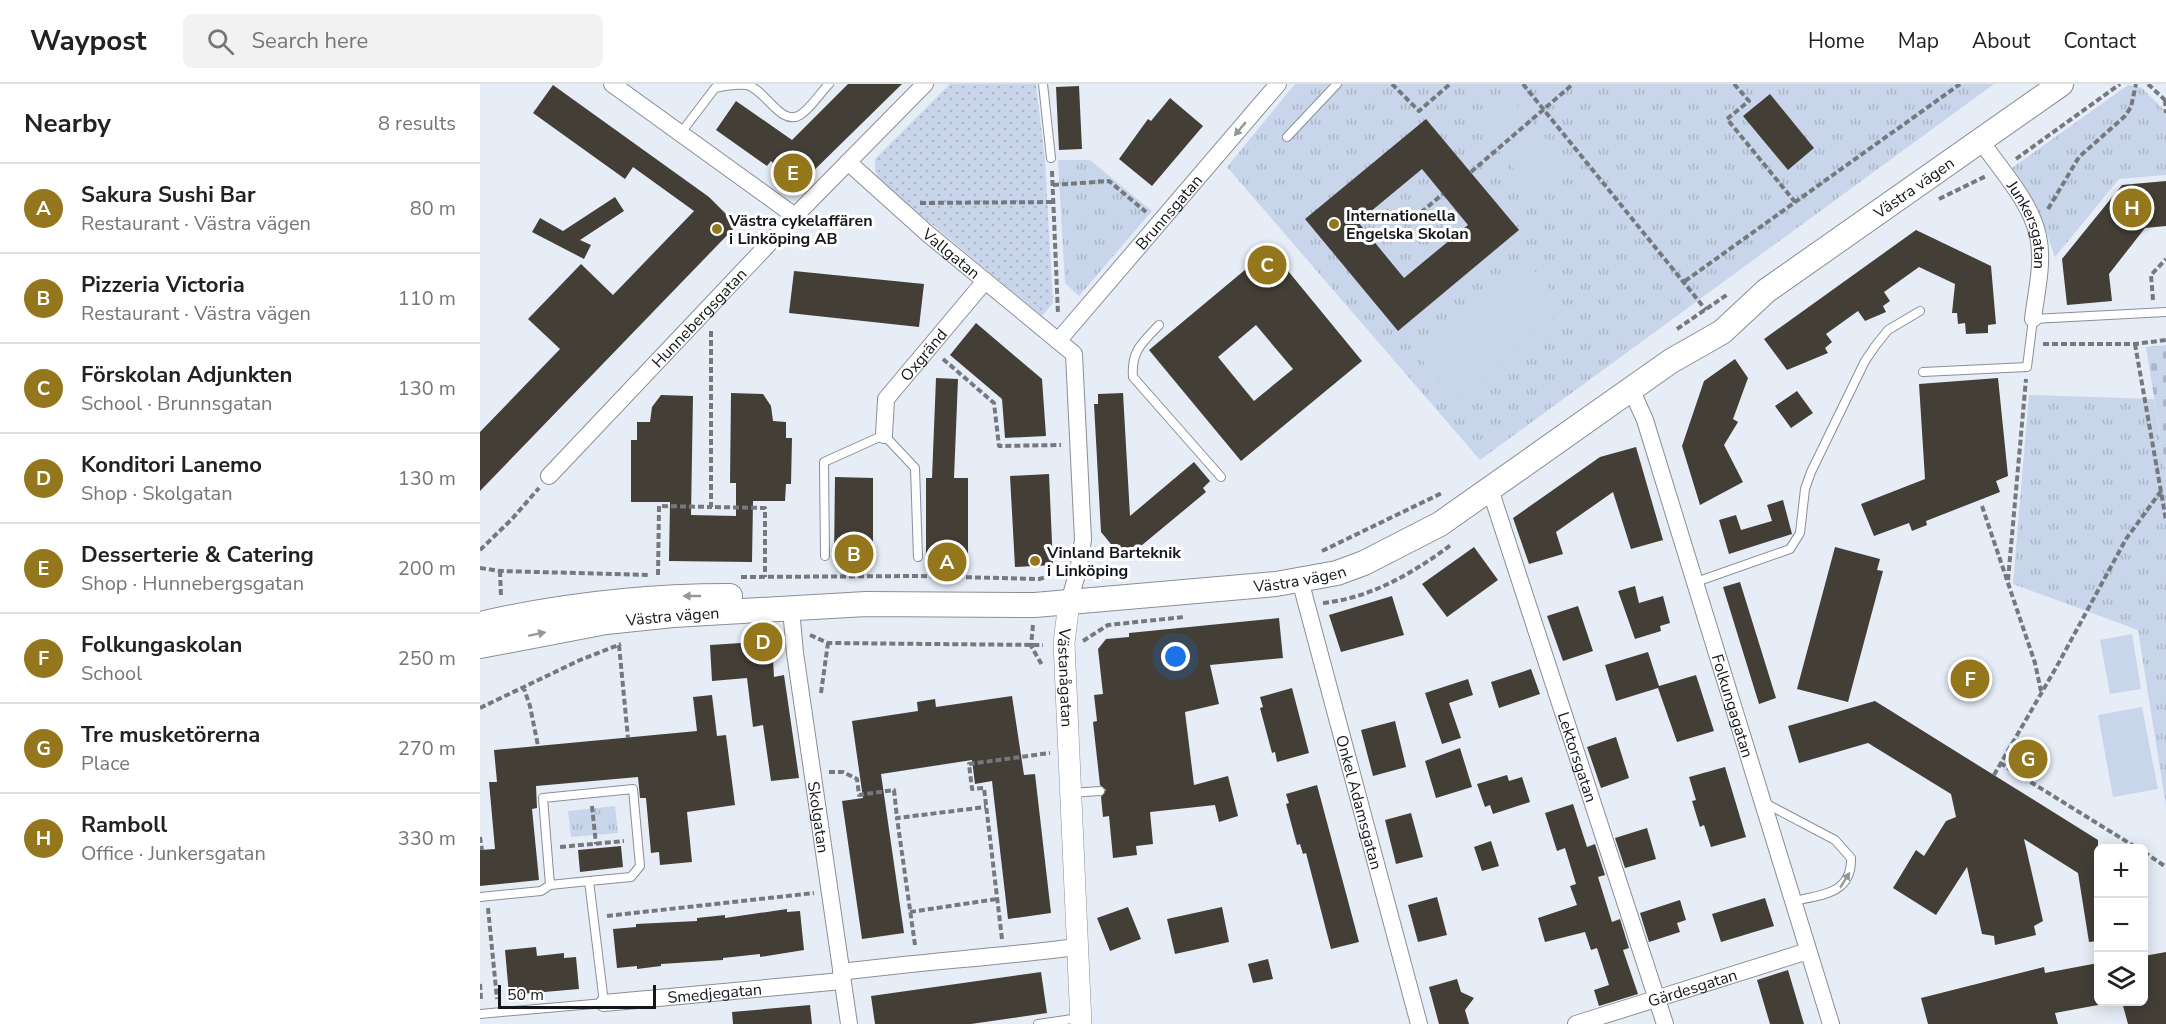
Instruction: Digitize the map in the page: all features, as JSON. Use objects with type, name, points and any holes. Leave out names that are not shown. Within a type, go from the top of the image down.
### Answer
[{"type":"main road","name":"Västra vägen","points":[[480,646],[606,622],[673,615],[866,604],[1035,605],[1300,580],[1337,573],[1391,552],[1440,524],[1671,361],[1722,332],[1766,291],[2061,84]]},
{"type":"main road","name":"Västra vägen","points":[[1671,361],[1709,314],[1766,291]]},
{"type":"main road","name":"Västra vägen","points":[[480,624],[595,602],[672,596],[792,596],[866,604]]},
{"type":"street","points":[[612,84],[795,216]]},
{"type":"street","name":"Hunnebergsgatan","points":[[549,476],[795,216],[925,84]]},
{"type":"street","name":"Brunnsgatan","points":[[1058,341],[1278,84]]},
{"type":"street","name":"Junkersgatan","points":[[1981,141],[2033,221],[2040,252],[2033,319]]},
{"type":"street","name":"Vallgatan","points":[[848,162],[892,203],[1058,341]]},
{"type":"street","name":"Oxgränd","points":[[884,435],[886,399],[986,281]]},
{"type":"street","name":"Västanågatan","points":[[1058,341],[1074,354],[1083,540],[1069,602],[1064,643],[1080,1021]]},
{"type":"street","name":"Folkungagatan","points":[[1631,389],[1645,420],[1831,1024]]},
{"type":"street","name":"Lektorsgatan","points":[[1490,489],[1665,1024]]},
{"type":"street","name":"Onkel Adamsgatan","points":[[1300,580],[1419,1024]]},
{"type":"street","name":"Skolgatan","points":[[791,609],[811,773],[849,1024]]},
{"type":"street","name":"Smedjegatan","points":[[604,1003],[841,976],[917,962],[1004,956],[1077,947]]},
{"type":"street","name":"Gärdesgatan","points":[[1576,1024],[1808,951]]},
{"type":"lane","points":[[680,134],[715,88],[747,85],[765,95],[783,115],[791,118],[800,115],[829,84]]},
{"type":"lane","points":[[1043,84],[1051,158]]},
{"type":"lane","points":[[1287,137],[1337,84]]},
{"type":"lane","points":[[1696,582],[1791,549],[1800,533],[1805,489],[1811,472],[1865,361],[1888,330],[1920,311]]},
{"type":"lane","points":[[1923,372],[2027,367],[2033,319],[2166,312]]},
{"type":"lane","points":[[1159,326],[1139,347],[1132,361],[1133,377],[1221,477]]},
{"type":"lane","points":[[825,556],[824,462],[884,435],[915,468],[918,556]]},
{"type":"lane","points":[[483,897],[542,891],[550,885],[631,877],[640,867],[633,789],[543,798],[550,885]]},
{"type":"lane","points":[[1070,793],[1100,791]]},
{"type":"lane","points":[[1763,801],[1835,840],[1851,858],[1848,879],[1839,890],[1793,901]]},
{"type":"lane","points":[[590,881],[604,1003]]},
{"type":"lane","name":"Smedjegatan","points":[[480,1014],[604,1003]]},
{"type":"lane","points":[[1038,1024],[1080,1021]]},
{"type":"path","points":[[1392,84],[1419,111],[1450,84]]},
{"type":"path","points":[[1522,84],[1685,281],[1709,314]]},
{"type":"path","points":[[1471,172],[1573,84]]},
{"type":"path","points":[[1734,84],[1749,101],[1727,118],[1795,202]]},
{"type":"path","points":[[1685,281],[1960,84]]},
{"type":"path","points":[[1937,199],[1974,184],[2000,168],[2120,84]]},
{"type":"path","points":[[2033,221],[2051,206],[2079,157],[2126,116],[2131,107],[2136,84]]},
{"type":"path","points":[[2148,84],[2165,100],[2166,113]]},
{"type":"path","points":[[1051,158],[1058,341]]},
{"type":"path","points":[[1053,185],[1109,181],[1159,223]]},
{"type":"path","points":[[1414,218],[1443,194]]},
{"type":"path","points":[[892,203],[1054,202]]},
{"type":"path","points":[[2154,312],[2151,275],[2166,259]]},
{"type":"path","points":[[1668,336],[1709,314],[1735,289]]},
{"type":"path","points":[[711,325],[711,507]]},
{"type":"path","points":[[2030,344],[2135,344],[2166,340]]},
{"type":"path","points":[[2135,344],[2166,520]]},
{"type":"path","points":[[929,347],[994,403],[999,446],[1078,445]]},
{"type":"path","points":[[2008,580],[2027,367]]},
{"type":"path","points":[[480,550],[512,519],[549,476]]},
{"type":"path","points":[[1319,552],[1447,491]]},
{"type":"path","points":[[1994,775],[2126,539],[2161,491]]},
{"type":"path","points":[[658,575],[659,506],[765,508],[765,577]]},
{"type":"path","points":[[1982,506],[2035,663],[2041,692]]},
{"type":"path","points":[[480,568],[500,571],[669,575]]},
{"type":"path","points":[[500,571],[501,596]]},
{"type":"path","points":[[732,577],[919,576],[1039,579]]},
{"type":"path","points":[[619,645],[628,738]]},
{"type":"path","points":[[523,686],[531,706],[538,746]]},
{"type":"path","points":[[1004,956],[984,788],[972,789],[969,764],[1029,755]]},
{"type":"path","points":[[2000,763],[2129,844]]},
{"type":"path","points":[[811,773],[843,772],[857,779],[859,795],[894,790],[915,943]]},
{"type":"path","points":[[591,793],[596,844]]},
{"type":"path","points":[[897,818],[986,807]]},
{"type":"path","points":[[480,837],[482,850]]},
{"type":"path","points":[[547,849],[637,840]]},
{"type":"path","points":[[2148,855],[2166,867]]},
{"type":"path","points":[[594,917],[829,891]]},
{"type":"path","points":[[483,897],[498,1012]]},
{"type":"path","points":[[910,912],[997,899]]},
{"type":"green space","points":[[950,84],[1036,84],[1045,160],[1053,303],[1042,316],[880,181],[875,171],[875,159]]},
{"type":"green space","points":[[1295,84],[1994,84],[1480,460],[1227,167]]},
{"type":"green space","points":[[2128,85],[2142,88],[2166,112],[2166,175],[2119,179],[2055,257],[2038,209],[2012,168]]},
{"type":"green space","points":[[1507,94],[1570,166],[1537,195],[1474,122]]},
{"type":"green space","points":[[1058,160],[1090,160],[1152,211],[1079,296],[1065,283]]},
{"type":"green space","points":[[1527,262],[1566,308],[1456,400],[1417,354]]},
{"type":"green space","points":[[2166,345],[2166,472],[2146,347]]},
{"type":"green space","points":[[2029,395],[2154,399],[2166,472],[2166,806],[2138,630],[2013,584]]},
{"type":"green space","points":[[2132,634],[2141,689],[2110,694],[2100,640]]},
{"type":"green space","points":[[2142,707],[2158,789],[2113,797],[2098,715]]},
{"type":"green space","points":[[615,806],[618,833],[571,837],[568,811]]},
{"type":"building","points":[[848,84],[902,84],[797,187],[771,161],[767,166],[716,130],[736,101],[792,140]]},
{"type":"building","points":[[553,85],[709,197],[737,225],[480,491],[480,432],[560,349],[528,319],[581,264],[613,295],[694,211],[633,167],[625,179],[533,113]]},
{"type":"building","points":[[1079,86],[1082,149],[1059,150],[1056,87]]},
{"type":"building","points":[[1770,94],[1814,148],[1788,170],[1743,116]]},
{"type":"building","points":[[1170,98],[1203,126],[1152,186],[1119,159],[1148,119],[1151,121]]},
{"type":"building","name":"Internationella Engelska Skolan","points":[[1426,119],[1519,230],[1398,331],[1305,219]],"holes":[[[1422,169],[1468,225],[1404,278],[1358,222]]]},
{"type":"building","points":[[2166,181],[2166,226],[2145,228],[2109,274],[2112,301],[2067,305],[2062,259],[2122,185]]},
{"type":"building","points":[[615,197],[624,211],[580,240],[591,245],[584,259],[532,232],[540,218],[563,231]]},
{"type":"building","points":[[1916,230],[1991,266],[1996,324],[1988,325],[1988,333],[1966,334],[1965,323],[1958,324],[1957,313],[1952,313],[1955,284],[1919,267],[1884,292],[1890,301],[1883,306],[1886,312],[1865,321],[1858,311],[1826,334],[1832,342],[1825,348],[1828,353],[1787,370],[1764,339]]},
{"type":"building","points":[[1270,249],[1362,361],[1241,461],[1149,350]],"holes":[[[1256,325],[1293,369],[1254,401],[1218,357]]]},
{"type":"building","points":[[794,271],[924,284],[919,327],[789,313]]},
{"type":"building","points":[[976,323],[1042,379],[1046,436],[1005,438],[1002,399],[950,355]]},
{"type":"building","points":[[1735,359],[1748,378],[1733,419],[1738,422],[1724,445],[1743,482],[1700,505],[1682,446],[1704,381]]},
{"type":"building","points":[[936,378],[958,379],[954,478],[968,478],[968,566],[926,566],[926,478],[932,478]]},
{"type":"building","points":[[1998,378],[2008,476],[1996,481],[2000,492],[1926,521],[1927,525],[1912,531],[1909,523],[1874,536],[1861,504],[1925,479],[1919,384]]},
{"type":"building","points":[[1797,391],[1813,413],[1791,428],[1775,406]]},
{"type":"building","points":[[731,393],[763,394],[771,406],[773,421],[786,422],[786,438],[792,438],[791,484],[786,484],[785,501],[753,501],[752,562],[669,561],[670,502],[631,502],[631,440],[637,440],[637,422],[650,422],[652,407],[661,395],[693,396],[691,515],[736,516],[736,483],[730,483]]},
{"type":"building","points":[[1123,393],[1130,516],[1194,462],[1210,481],[1203,488],[1206,492],[1124,560],[1101,532],[1094,404],[1098,404],[1098,394]]},
{"type":"building","points":[[1636,447],[1663,540],[1631,549],[1613,492],[1556,532],[1563,554],[1529,564],[1513,518],[1600,457]]},
{"type":"building","points":[[1049,474],[1053,565],[1015,567],[1010,476]]},
{"type":"building","points":[[835,477],[873,478],[873,558],[834,558]]},
{"type":"building","points":[[1783,500],[1792,534],[1729,554],[1719,520],[1736,515],[1741,530],[1772,521],[1767,505]]},
{"type":"building","points":[[1474,547],[1498,580],[1447,617],[1422,584]]},
{"type":"building","points":[[1835,547],[1880,559],[1877,570],[1883,571],[1848,702],[1797,689]]},
{"type":"building","points":[[1740,582],[1776,698],[1759,704],[1723,587]]},
{"type":"building","points":[[1635,586],[1639,603],[1663,596],[1670,623],[1660,626],[1661,631],[1635,639],[1618,591]]},
{"type":"building","points":[[1392,596],[1404,635],[1341,652],[1329,615]]},
{"type":"building","points":[[1578,606],[1593,651],[1563,661],[1547,616]]},
{"type":"building","points":[[1279,618],[1283,658],[1210,665],[1219,704],[1185,712],[1194,785],[1228,776],[1238,816],[1219,822],[1215,805],[1150,812],[1153,844],[1136,846],[1137,855],[1113,858],[1109,816],[1103,817],[1101,797],[1106,790],[1100,785],[1093,722],[1097,721],[1094,695],[1103,694],[1098,649],[1106,639],[1129,637],[1129,633]]},
{"type":"building","points":[[772,641],[774,677],[784,675],[799,778],[771,781],[763,725],[753,727],[747,678],[712,681],[710,645]]},
{"type":"building","points":[[1648,652],[1659,686],[1696,675],[1714,731],[1677,742],[1658,688],[1616,701],[1605,665]]},
{"type":"building","points":[[1531,669],[1540,694],[1499,708],[1491,682]]},
{"type":"building","points":[[1468,679],[1473,695],[1449,703],[1461,738],[1442,744],[1425,693]]},
{"type":"building","points":[[1292,688],[1309,753],[1277,762],[1275,752],[1272,753],[1260,708],[1263,707],[1260,697]]},
{"type":"building","points":[[712,695],[717,736],[726,735],[735,805],[687,812],[692,862],[660,865],[659,852],[651,853],[646,798],[640,798],[638,777],[536,786],[537,808],[532,809],[539,880],[480,886],[480,850],[495,849],[489,782],[497,782],[494,750],[697,731],[693,697]]},
{"type":"building","points":[[1012,696],[1024,775],[1035,774],[1051,913],[1008,919],[992,781],[975,784],[972,760],[881,774],[904,933],[862,939],[842,801],[863,798],[852,721],[918,711],[917,702],[935,699],[936,707]]},
{"type":"building","points":[[1875,701],[2098,840],[2098,844],[2094,844],[2094,941],[2089,942],[2078,873],[2024,839],[2043,921],[2034,926],[2036,935],[1995,945],[1994,936],[1982,934],[1967,867],[1936,915],[1893,888],[1916,850],[1924,856],[1946,821],[1956,817],[1951,794],[1868,743],[1799,763],[1788,726]]},
{"type":"building","points":[[1395,721],[1406,767],[1373,776],[1361,730]]},
{"type":"building","points":[[1616,737],[1629,778],[1601,788],[1587,747]]},
{"type":"building","points":[[1460,748],[1472,787],[1436,798],[1425,761]]},
{"type":"building","points":[[1725,767],[1746,837],[1711,847],[1704,825],[1700,827],[1692,801],[1696,800],[1689,777]]},
{"type":"building","points":[[1507,775],[1509,781],[1522,777],[1530,802],[1493,814],[1490,805],[1485,807],[1477,784]]},
{"type":"building","points":[[1317,785],[1359,942],[1331,949],[1306,853],[1303,854],[1300,844],[1297,845],[1286,804],[1289,803],[1286,794]]},
{"type":"building","points":[[1573,804],[1587,847],[1595,844],[1605,875],[1598,877],[1612,922],[1620,919],[1629,948],[1623,950],[1638,994],[1599,1006],[1594,990],[1609,985],[1597,948],[1591,950],[1585,932],[1545,942],[1538,918],[1577,905],[1570,886],[1576,884],[1565,848],[1557,851],[1545,813]]},
{"type":"building","points":[[1411,813],[1423,857],[1396,864],[1385,820]]},
{"type":"building","points":[[1647,828],[1656,859],[1625,868],[1615,838]]},
{"type":"building","points":[[1491,841],[1499,866],[1482,871],[1474,847]]},
{"type":"building","points":[[621,846],[623,867],[580,872],[578,850]]},
{"type":"building","points":[[1437,897],[1447,935],[1418,942],[1408,905]]},
{"type":"building","points":[[1765,898],[1774,926],[1721,942],[1712,914]]},
{"type":"building","points":[[1680,900],[1686,920],[1677,923],[1680,932],[1649,942],[1640,913]]},
{"type":"building","points":[[1128,907],[1141,939],[1110,951],[1097,918]]},
{"type":"building","points":[[1222,907],[1229,942],[1175,954],[1167,919]]},
{"type":"building","points":[[787,909],[787,912],[800,911],[804,950],[760,957],[760,954],[723,958],[723,960],[661,964],[661,966],[637,969],[637,966],[617,968],[613,929],[636,927],[636,924],[697,921],[697,918],[725,915],[725,918]]},
{"type":"building","points":[[536,947],[537,956],[564,953],[564,958],[576,957],[579,989],[509,995],[505,950]]},
{"type":"building","points":[[2166,952],[2166,1024],[2128,1024],[2123,1006],[2148,1006],[2148,955]]},
{"type":"building","points":[[1268,959],[1273,979],[1253,983],[1248,964]]},
{"type":"building","points":[[2094,964],[2094,1006],[2055,1013],[2058,1024],[1928,1024],[1921,998],[2044,967],[2045,973]]},
{"type":"building","points":[[1788,970],[1804,1024],[1770,1024],[1757,980]]},
{"type":"building","points":[[1041,972],[1047,1013],[971,1024],[875,1024],[871,996]]},
{"type":"building","points":[[1457,979],[1461,992],[1474,998],[1465,1010],[1469,1024],[1439,1024],[1429,987]]},
{"type":"building","points":[[810,1005],[812,1024],[733,1024],[732,1012]]},
{"type":"place","name":"Desserterie & Catering","points":[[793,173]]},
{"type":"place","name":"Ramboll","points":[[2132,208]]},
{"type":"place","name":"Internationella Engelska Skolan","points":[[1334,224]]},
{"type":"place","name":"Västra cykelaffären i Linköping AB","points":[[717,229]]},
{"type":"place","name":"Förskolan Adjunkten","points":[[1267,265]]},
{"type":"place","name":"Pizzeria Victoria","points":[[854,554]]},
{"type":"place","name":"Vinland Barteknik i Linköping","points":[[1035,561]]},
{"type":"place","name":"Sakura Sushi Bar","points":[[947,562]]},
{"type":"place","name":"Konditori Lanemo","points":[[763,642]]},
{"type":"place","name":"Folkungaskolan","points":[[1970,679]]},
{"type":"place","name":"Tre musketörerna","points":[[2028,759]]}]
